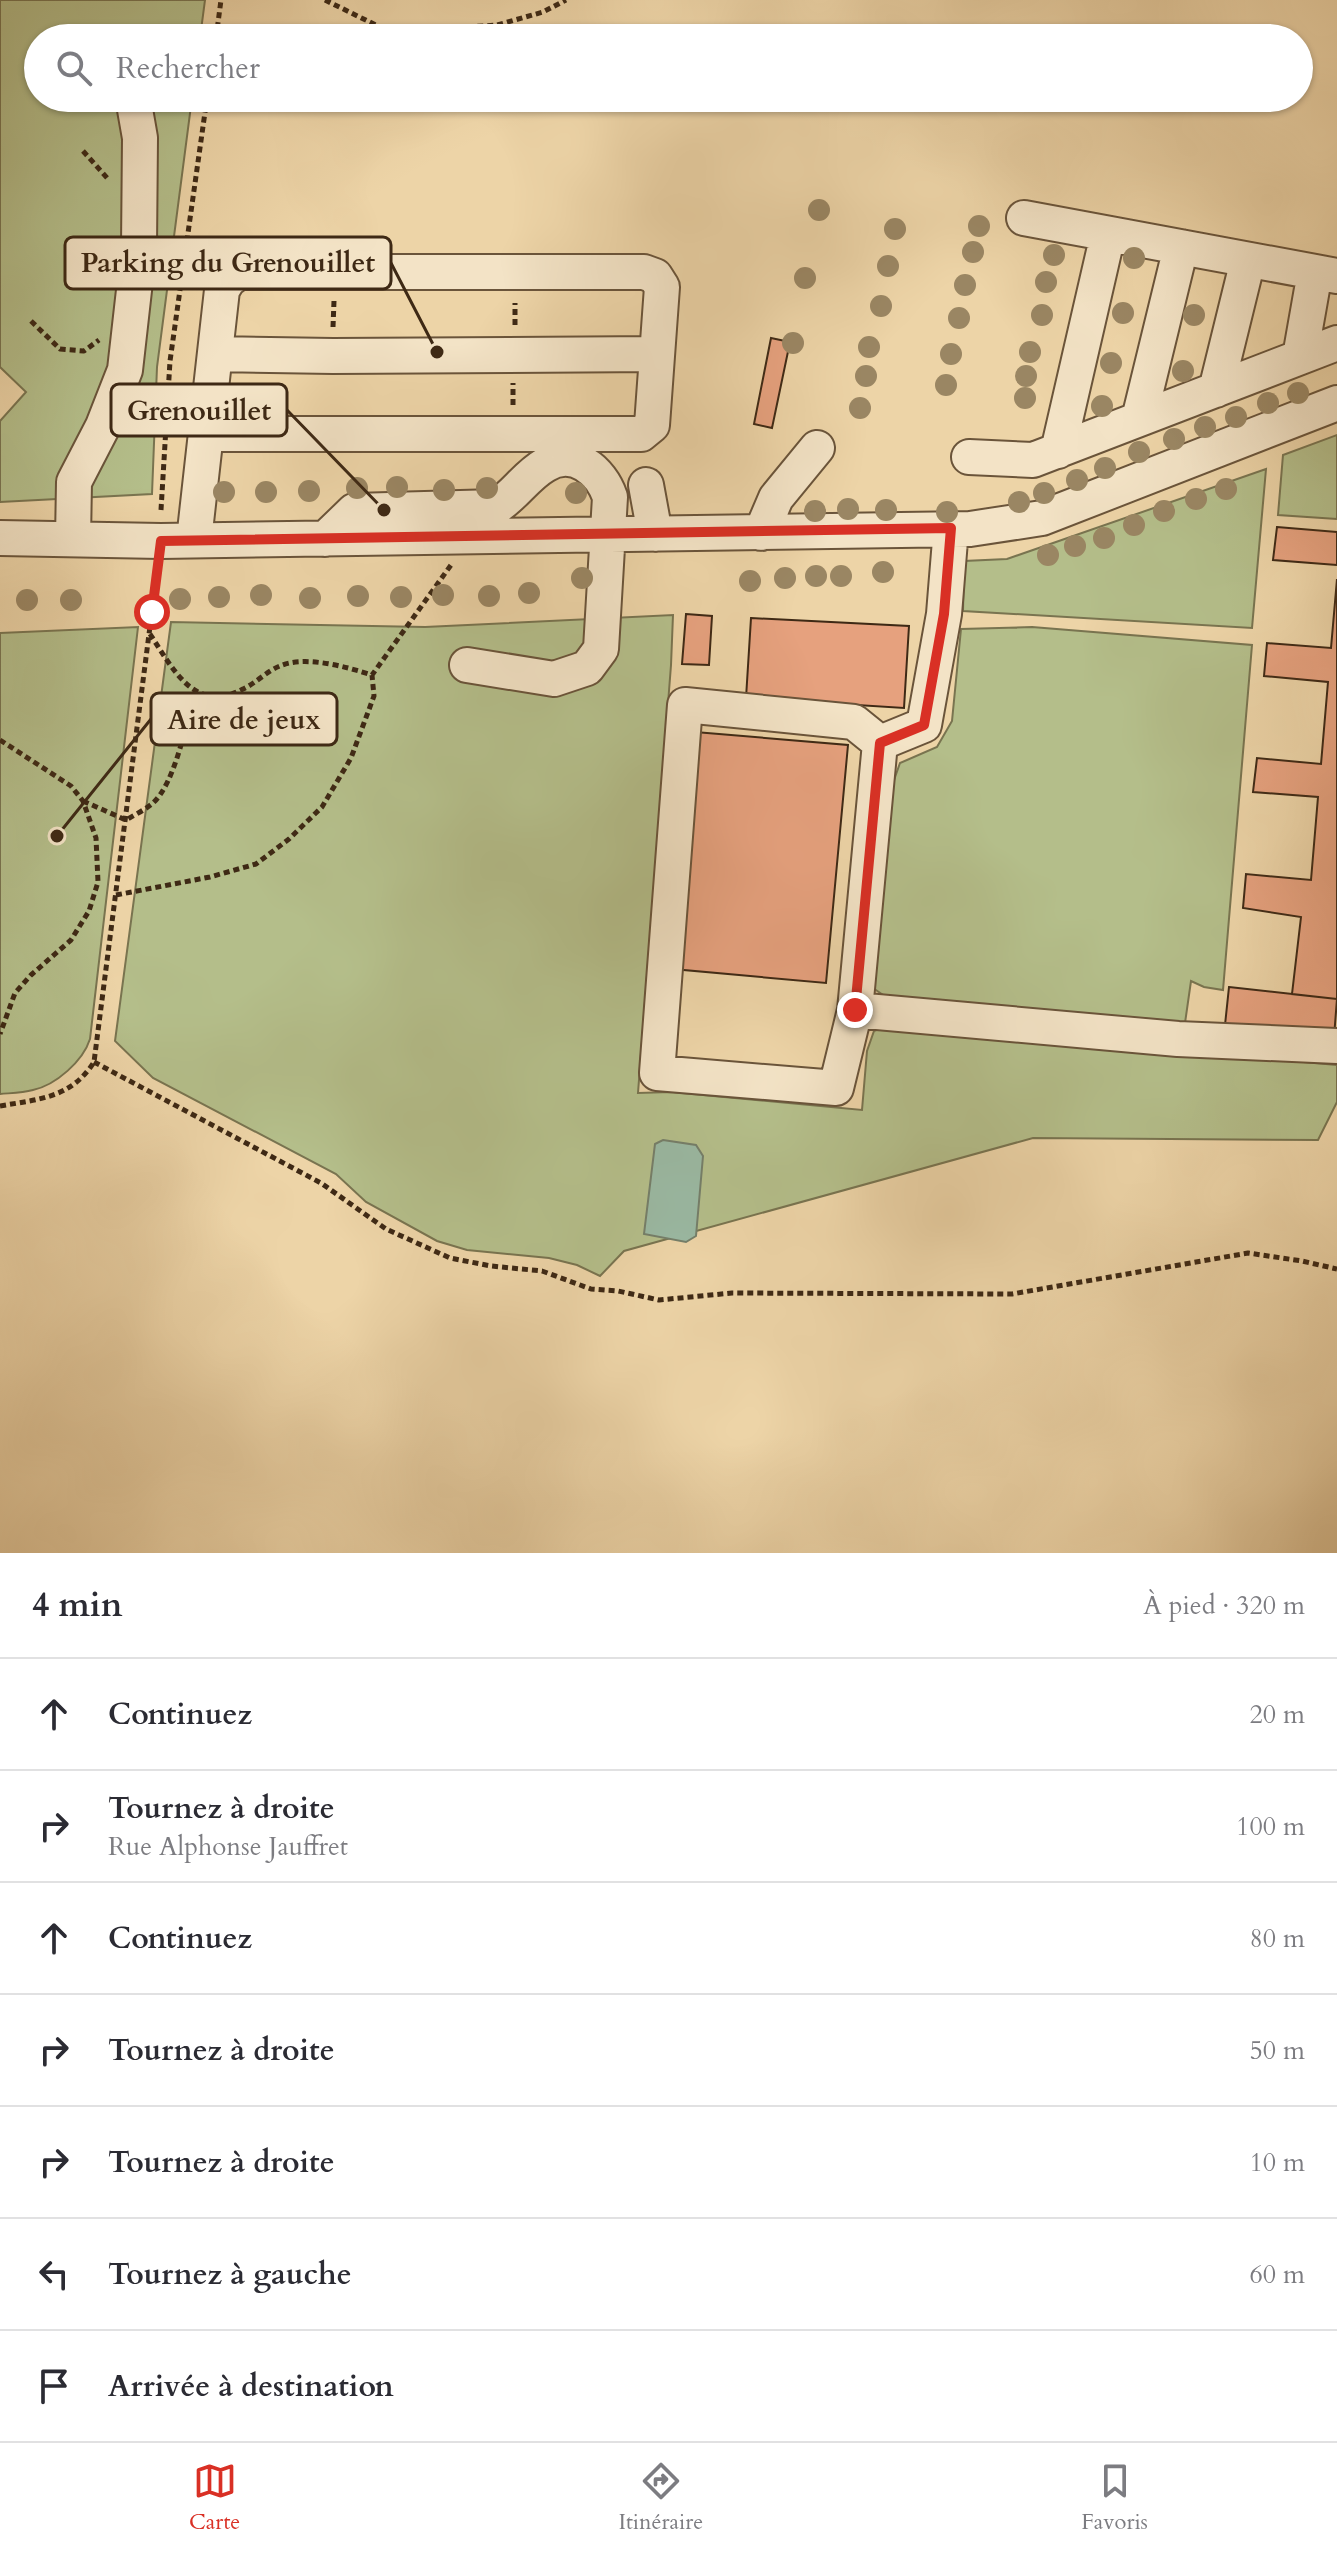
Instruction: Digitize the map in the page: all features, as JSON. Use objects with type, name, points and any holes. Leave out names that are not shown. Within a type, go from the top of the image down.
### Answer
[{"type":"street","points":[[73,539],[74,482],[103,426],[125,370],[139,246],[140,138],[135,112]]},
{"type":"street","points":[[1024,218],[1326,274],[1300,357]]},
{"type":"street","points":[[1058,451],[1108,234]]},
{"type":"street","points":[[1139,419],[1181,247]]},
{"type":"street","points":[[1216,390],[1248,260]]},
{"type":"street","points":[[194,540],[222,290],[228,280],[239,272],[644,272],[655,276],[662,287],[652,425],[648,431],[582,448],[547,463],[512,497],[496,507],[354,511],[325,539]]},
{"type":"street","points":[[969,457],[1033,460],[1337,343]]},
{"type":"street","points":[[215,354],[657,354]]},
{"type":"street","points":[[0,538],[161,541],[970,529],[1042,518],[1337,403]]},
{"type":"street","points":[[207,434],[582,448]]},
{"type":"street","points":[[467,665],[554,679],[587,668],[601,649],[610,497],[605,482],[593,469],[582,448]]},
{"type":"street","points":[[761,533],[776,498],[817,448]]},
{"type":"street","points":[[646,485],[655,534]]},
{"type":"street","points":[[880,743],[924,725],[944,614],[951,528]]},
{"type":"street","points":[[685,705],[854,722],[880,743],[855,1010],[836,1088],[657,1073],[685,705]]},
{"type":"street","points":[[855,1010],[1178,1039],[1337,1046]]},
{"type":"path","points":[[218,24],[221,0]]},
{"type":"path","points":[[325,0],[374,24]]},
{"type":"path","points":[[501,24],[543,12],[566,0]]},
{"type":"path","points":[[0,1106],[47,1098],[82,1081],[94,1062],[161,541],[170,361],[205,112]]},
{"type":"path","points":[[116,895],[210,877],[256,864],[289,839],[322,807],[351,758],[374,696],[372,675],[447,574],[465,537]]},
{"type":"path","points":[[149,633],[174,670],[194,692],[216,699],[241,691],[282,665],[340,665],[372,675]]},
{"type":"path","points":[[126,820],[153,803],[164,787],[183,741],[194,692]]},
{"type":"path","points":[[0,740],[71,786],[83,801],[96,838],[98,882],[89,911],[71,940],[15,993],[0,1034]]},
{"type":"path","points":[[83,801],[126,820]]},
{"type":"path","points":[[94,1062],[321,1183],[386,1229],[450,1258],[542,1271],[591,1289],[659,1300],[732,1293],[1012,1294],[1248,1253],[1337,1269]]},
{"type":"green space","points":[[0,0],[205,0],[202,24],[24,24],[24,112],[190,112],[157,367],[152,494],[0,502],[0,421],[26,392],[0,367]]},
{"type":"green space","points":[[1337,435],[1337,519],[1278,515],[1283,455]]},
{"type":"green space","points":[[1266,469],[1252,628],[963,611],[964,561],[1007,559]]},
{"type":"green space","points":[[673,615],[638,1093],[671,1092],[862,1110],[867,1051],[874,1031],[888,1025],[1337,1065],[1337,1102],[1318,1140],[1033,1138],[624,1251],[600,1276],[577,1265],[549,1258],[467,1250],[437,1241],[366,1202],[336,1174],[153,1078],[115,1041],[171,622],[425,627]]},
{"type":"green space","points":[[138,627],[90,1039],[75,1063],[51,1083],[29,1091],[0,1094],[0,633]]},
{"type":"green space","points":[[1032,627],[1252,645],[1223,990],[1191,981],[1185,1023],[889,999],[873,988],[893,783],[900,763],[937,747],[952,721],[961,629]]},
{"type":"shaded area","points":[[663,1140],[696,1145],[703,1156],[696,1236],[686,1242],[644,1234],[655,1144]]},
{"type":"building","points":[[771,338],[790,342],[772,428],[754,424]]},
{"type":"building","points":[[1277,527],[1337,532],[1337,565],[1273,560]]},
{"type":"building","points":[[1337,579],[1337,999],[1292,994],[1301,917],[1243,908],[1246,874],[1311,880],[1318,797],[1253,792],[1257,758],[1321,764],[1328,682],[1264,676],[1267,643],[1331,648]]},
{"type":"building","points":[[686,614],[712,616],[709,665],[682,664]]},
{"type":"building","points":[[751,618],[909,626],[904,708],[746,698]]},
{"type":"building","points":[[695,732],[848,745],[826,983],[673,969]]},
{"type":"building","points":[[1229,987],[1337,999],[1334,1037],[1225,1025]]},
{"type":"place","name":"Parking du Grenouillet","points":[[437,352]]},
{"type":"place","name":"Grenouillet","points":[[384,510]]},
{"type":"place","name":"Aire de jeux","points":[[57,836]]},
{"type":"route","points":[[152,612],[161,541],[951,528],[944,614],[924,725],[880,743],[855,1010]]}]
